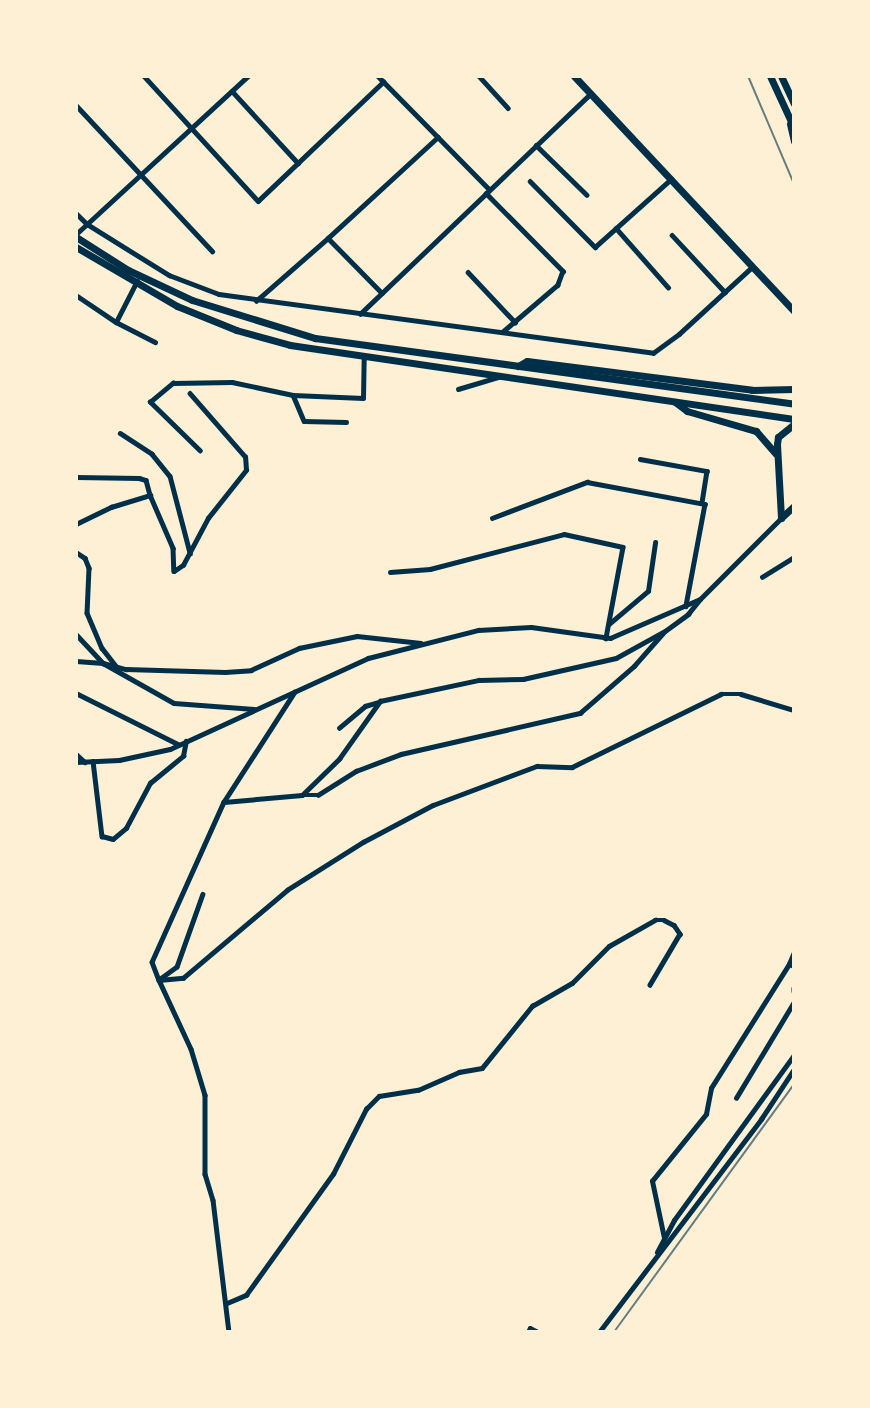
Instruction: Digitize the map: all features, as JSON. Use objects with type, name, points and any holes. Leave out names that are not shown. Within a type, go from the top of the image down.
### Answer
[{"type":"main road","points":[[574,76],[794,312]]},
{"type":"main road","points":[[770,76],[792,125],[794,142]]},
{"type":"main road","points":[[781,76],[794,104]]},
{"type":"main road","points":[[76,236],[139,276],[234,316],[306,336],[364,348],[517,366],[794,404]]},
{"type":"main road","points":[[76,247],[177,306],[236,330],[290,345],[364,358],[505,375],[794,419]]},
{"type":"main road","points":[[517,366],[527,361],[752,390],[794,389]]},
{"type":"main road","points":[[675,402],[693,413],[756,431],[777,454]]},
{"type":"main road","points":[[781,518],[778,437],[794,424]]},
{"type":"main road","points":[[781,518],[794,506]]},
{"type":"street","points":[[144,76],[258,201],[383,82]]},
{"type":"street","points":[[76,236],[248,76]]},
{"type":"street","points":[[378,76],[563,271],[558,285],[503,332]]},
{"type":"street","points":[[479,76],[508,108]]},
{"type":"street","points":[[232,91],[298,163]]},
{"type":"street","points":[[360,314],[590,94]]},
{"type":"street","points":[[76,105],[212,251]]},
{"type":"street","points":[[256,301],[438,137]]},
{"type":"street","points":[[536,145],[587,195]]},
{"type":"street","points":[[530,181],[595,247],[671,179]]},
{"type":"street","points":[[76,213],[87,224],[169,275],[219,294],[256,301],[653,352],[679,334],[752,267]]},
{"type":"street","points":[[616,228],[668,287]]},
{"type":"street","points":[[672,235],[725,292]]},
{"type":"street","points":[[328,238],[382,293]]},
{"type":"street","points":[[468,272],[515,322]]},
{"type":"street","points":[[116,322],[139,276]]},
{"type":"street","points":[[76,295],[116,322],[155,342]]},
{"type":"street","points":[[200,451],[150,402],[173,383],[232,382],[292,395],[363,398],[364,358]]},
{"type":"street","points":[[458,389],[505,375]]},
{"type":"street","points":[[76,477],[146,480],[150,495],[173,548],[174,571],[183,565],[208,518],[246,470],[245,457],[190,394]]},
{"type":"street","points":[[292,395],[304,421],[346,422]]},
{"type":"street","points":[[120,433],[152,454],[170,476],[190,553]]},
{"type":"street","points":[[640,459],[707,471],[702,503],[705,504],[686,606]]},
{"type":"street","points":[[492,518],[587,482],[702,503]]},
{"type":"street","points":[[76,524],[111,507],[150,495]]},
{"type":"street","points":[[339,728],[365,706],[379,702],[479,680],[523,679],[616,658],[665,631],[688,615],[700,599],[781,518]]},
{"type":"street","points":[[390,572],[430,569],[564,534],[623,547],[606,638]]},
{"type":"street","points":[[609,624],[648,591],[655,543]]},
{"type":"street","points":[[76,552],[85,558],[89,568],[87,613],[102,648],[116,666]]},
{"type":"street","points":[[762,577],[794,557]]},
{"type":"street","points":[[76,762],[136,757],[178,744],[368,658],[421,643],[504,627],[606,638],[700,599]]},
{"type":"street","points":[[224,802],[318,795],[356,771],[402,754],[580,712],[634,666],[665,631]]},
{"type":"street","points":[[76,634],[103,663],[174,703],[254,709]]},
{"type":"street","points":[[76,662],[239,672],[299,648],[357,636],[421,643]]},
{"type":"street","points":[[229,1332],[213,1200],[205,1174],[206,1095],[191,1049],[152,962],[224,802],[298,688]]},
{"type":"street","points":[[76,693],[178,744]]},
{"type":"street","points":[[159,980],[183,978],[287,890],[363,842],[433,805],[537,766],[572,767],[721,694],[741,694],[794,710]]},
{"type":"street","points":[[302,795],[339,759],[379,702]]},
{"type":"street","points":[[93,761],[102,836],[112,839],[126,828],[150,783],[183,756],[186,741]]},
{"type":"street","points":[[76,754],[85,762]]},
{"type":"street","points":[[159,980],[177,967],[203,894]]},
{"type":"street","points":[[227,1303],[246,1295],[333,1174],[366,1109],[379,1096],[418,1090],[459,1072],[482,1068],[532,1006],[572,983],[609,946],[655,920],[664,920],[674,924],[680,934],[650,985]]},
{"type":"street","points":[[664,1238],[652,1181],[706,1114],[711,1088],[791,965],[794,952]]},
{"type":"street","points":[[736,1098],[794,1002]]},
{"type":"street","points":[[651,1264],[664,1238],[794,1055]]},
{"type":"street","points":[[599,1332],[794,1069]]},
{"type":"street","points":[[528,1332],[530,1328],[538,1332]]},
{"type":"railway","points":[[748,76],[794,184]]},
{"type":"railway","points":[[614,1332],[794,1084]]}]
